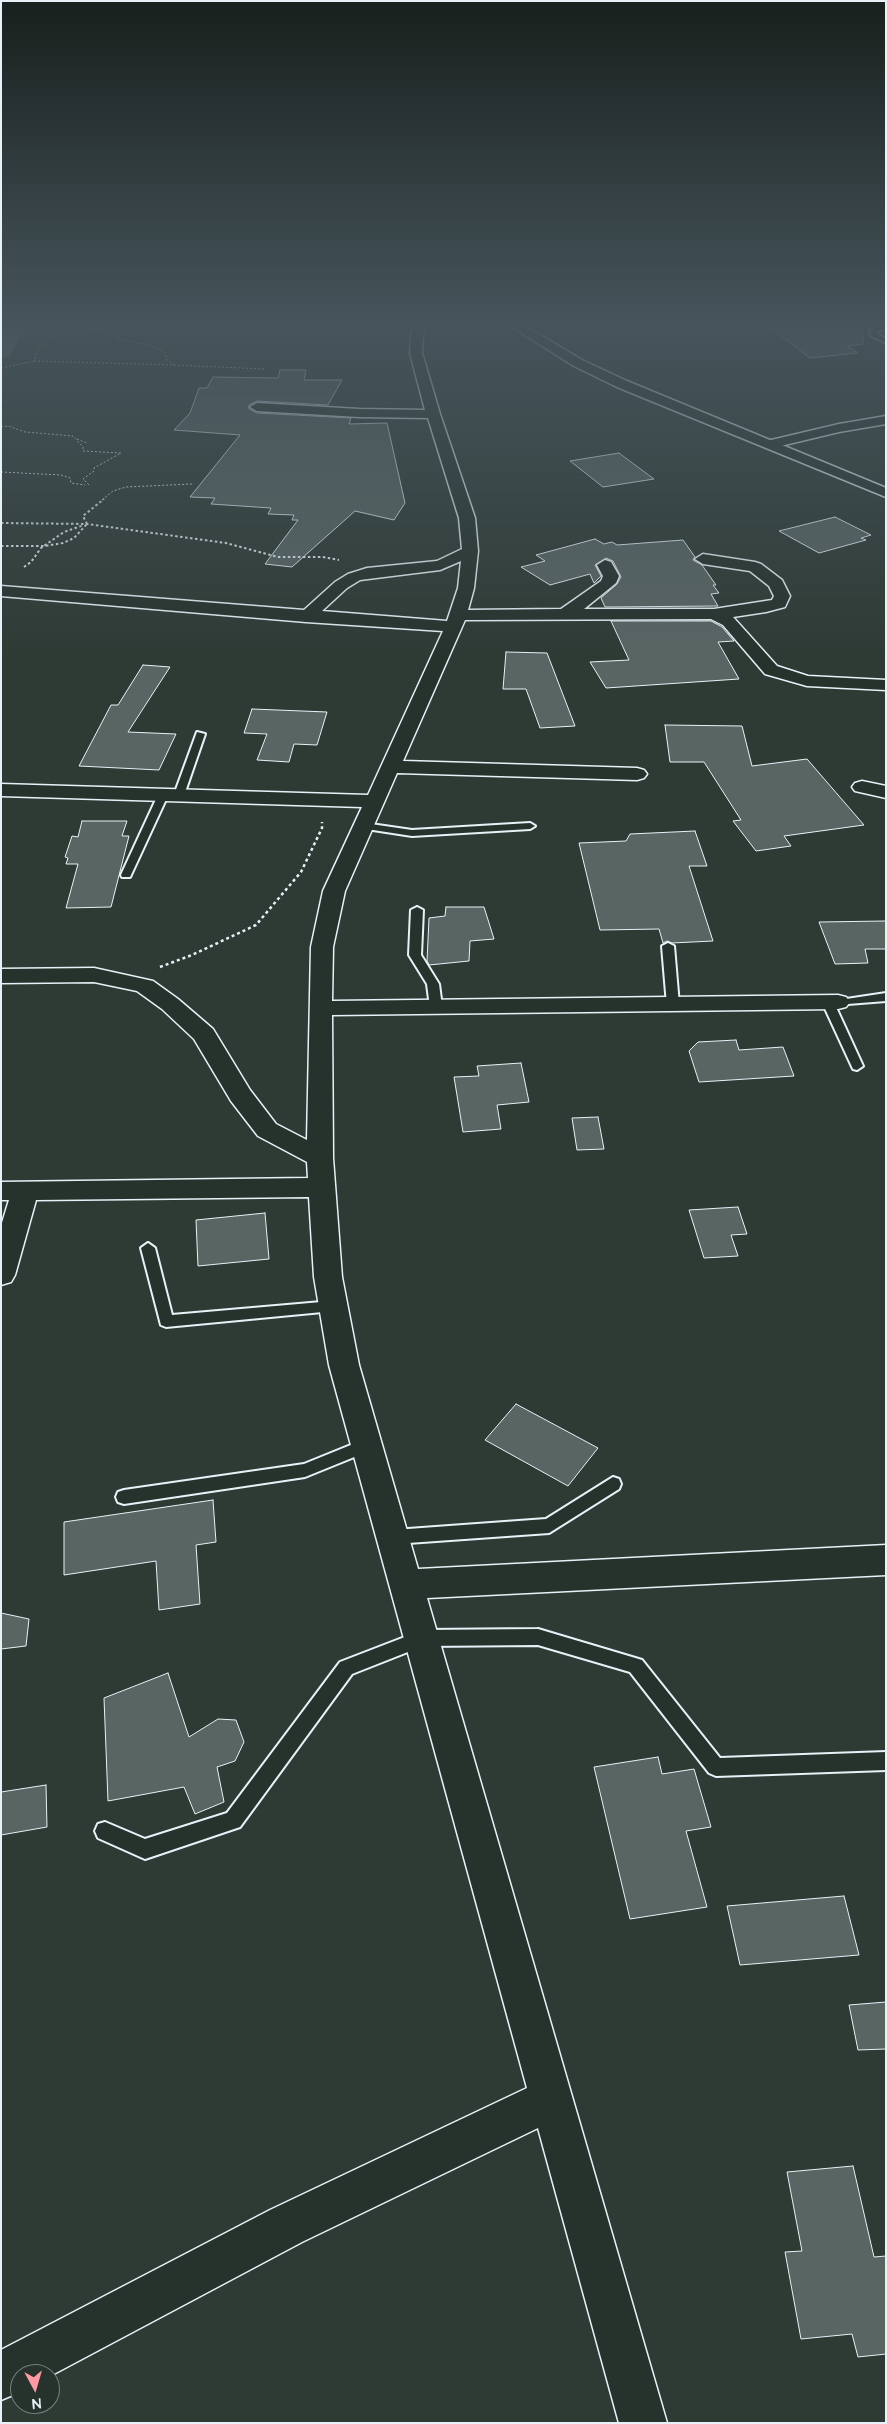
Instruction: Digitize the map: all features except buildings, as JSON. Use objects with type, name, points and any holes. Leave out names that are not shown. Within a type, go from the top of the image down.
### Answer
[{"type":"main road","points":[[438,433],[467,518],[470,551],[466,588],[456,621],[334,891],[322,946],[320,1187],[328,1277],[344,1365],[368,1444],[643,2423]]},
{"type":"main road","points":[[745,433],[886,493]]},
{"type":"main road","points":[[773,433],[886,481]]},
{"type":"main road","points":[[772,444],[818,433]]},
{"type":"main road","points":[[306,617],[341,585],[354,577],[367,573],[440,566],[470,551]]},
{"type":"main road","points":[[1,591],[306,617],[456,621],[562,616],[714,614],[766,607],[779,603],[782,596],[776,584],[756,567],[703,559]]},
{"type":"main road","points":[[562,616],[608,583],[611,576],[605,565]]},
{"type":"main road","points":[[714,614],[729,621],[771,670],[807,681],[886,685]]},
{"type":"main road","points":[[390,767],[638,774]]},
{"type":"main road","points":[[862,787],[886,792]]},
{"type":"main road","points":[[1,790],[325,799],[369,814]]},
{"type":"main road","points":[[1,976],[94,975],[145,986],[170,1004],[204,1034],[240,1095],[267,1130],[320,1158]]},
{"type":"main road","points":[[320,1008],[833,1002]]},
{"type":"main road","points":[[1,1276],[13,1191],[320,1187]]},
{"type":"main road","points":[[407,1584],[886,1560]]},
{"type":"main road","points":[[1,2376],[286,2226],[552,2098]]},
{"type":"lane","points":[[126,875],[171,795],[200,734]]},
{"type":"lane","points":[[369,814],[412,834],[530,826]]},
{"type":"lane","points":[[418,910],[415,955],[434,984],[436,1007]]},
{"type":"lane","points":[[668,946],[673,1004]]},
{"type":"lane","points":[[857,1066],[833,1002],[886,997]]},
{"type":"lane","points":[[148,1248],[166,1321],[333,1306]]},
{"type":"lane","points":[[124,1497],[305,1470],[368,1444]]},
{"type":"lane","points":[[394,1537],[549,1526],[613,1484]]},
{"type":"lane","points":[[105,1831],[145,1849],[233,1820],[346,1668],[422,1638],[538,1637],[636,1666],[716,1767],[886,1762]]},
{"type":"path","points":[[41,433],[67,435],[87,443]]},
{"type":"path","points":[[77,439],[83,447],[82,451],[121,453],[112,460],[94,468],[94,471],[83,479],[89,484]]},
{"type":"path","points":[[1,472],[38,476],[61,475],[70,478],[71,483],[85,485]]},
{"type":"path","points":[[87,524],[83,516],[113,492],[126,487],[192,484]]},
{"type":"path","points":[[1,523],[87,524],[226,543],[278,557],[323,557],[393,570]]},
{"type":"path","points":[[1,546],[45,546],[63,543],[74,538],[87,524]]},
{"type":"path","points":[[24,567],[31,562],[40,548],[64,532],[87,524]]},
{"type":"path","points":[[154,969],[192,955],[256,925],[301,872],[322,828],[325,799]]}]
